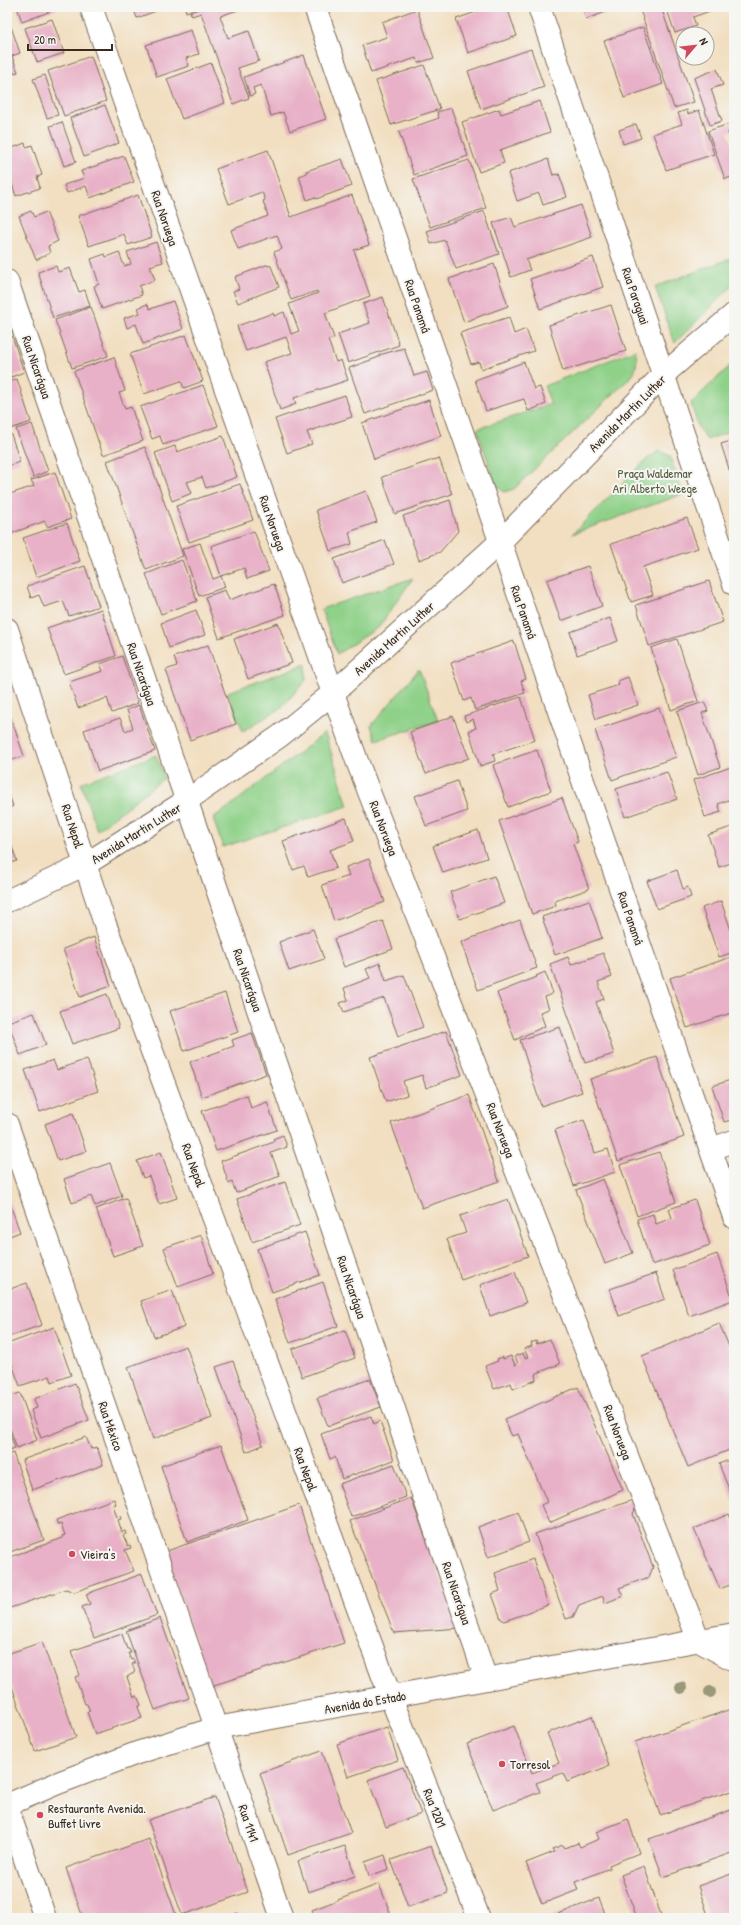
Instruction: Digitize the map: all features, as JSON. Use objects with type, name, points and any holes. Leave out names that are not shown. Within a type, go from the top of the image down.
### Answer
[{"type":"street","name":"Rua Noruega","points":[[91,7],[366,783],[699,1640]]},
{"type":"street","name":"Rua Panamá","points":[[315,7],[734,1217]]},
{"type":"street","name":"Rua Paraguai","points":[[539,7],[734,584]]},
{"type":"street","name":"Rua Nicarágua","points":[[7,281],[486,1679]]},
{"type":"street","name":"Avenida Martin Luther","points":[[7,901],[86,864],[186,801],[280,736],[333,693],[500,542],[663,375],[734,314]]},
{"type":"street","name":"Rua Nepal","points":[[7,629],[105,924],[391,1698]]},
{"type":"street","name":"Rua México","points":[[7,1124],[216,1728]]},
{"type":"street","points":[[711,1149],[734,1140]]},
{"type":"street","name":"Avenida do Estado","points":[[7,1806],[58,1783],[137,1752],[216,1728],[391,1698],[486,1679],[734,1634]]},
{"type":"street","points":[[699,1640],[734,1660]]},
{"type":"street","name":"Rua 1201","points":[[391,1698],[479,1918]]},
{"type":"street","name":"Rua 1141","points":[[216,1728],[282,1918]]},
{"type":"street","points":[[7,1806],[45,1918]]},
{"type":"green space","points":[[734,257],[734,284],[675,343],[655,287]]},
{"type":"green space","points":[[635,350],[637,362],[633,375],[514,489],[504,492],[496,485],[477,429],[551,404],[544,386]]},
{"type":"green space","points":[[734,362],[734,430],[707,440],[698,427],[691,403]]},
{"type":"green space","name":"Praça Waldemar Ari Alberto Weege","points":[[659,451],[670,456],[683,494],[572,534],[647,459]]},
{"type":"green space","points":[[413,578],[379,627],[337,654],[321,609]]},
{"type":"green space","points":[[306,664],[306,680],[281,708],[243,731],[228,692]]},
{"type":"green space","points":[[419,669],[438,721],[376,740],[371,726]]},
{"type":"green space","points":[[325,733],[348,806],[223,847],[213,819]]},
{"type":"green space","points":[[156,755],[164,778],[97,830],[81,783]]},
{"type":"building","points":[[17,7],[62,7],[22,22]]},
{"type":"building","points":[[133,7],[167,7],[137,18]]},
{"type":"building","points":[[185,7],[200,7],[186,12]]},
{"type":"building","points":[[204,7],[247,7],[220,16],[228,38],[249,31],[259,61],[238,68],[249,98],[233,104],[201,13],[192,16],[190,12]]},
{"type":"building","points":[[490,7],[507,7],[517,36],[468,53],[456,19]]},
{"type":"building","points":[[582,7],[621,7],[586,19]]},
{"type":"building","points":[[639,7],[661,7],[675,47],[675,66],[681,66],[694,102],[674,108]]},
{"type":"building","points":[[666,7],[721,7],[693,17],[696,26],[675,26],[675,33]]},
{"type":"building","points":[[417,9],[434,58],[418,63],[416,58],[371,73],[362,45],[387,37],[382,22]]},
{"type":"building","points":[[7,15],[20,53],[12,56],[18,72],[7,75]]},
{"type":"building","points":[[52,19],[64,53],[37,62],[25,28]]},
{"type":"building","points":[[643,27],[663,84],[624,98],[604,41]]},
{"type":"building","points":[[191,30],[199,54],[186,58],[189,66],[157,77],[146,45]]},
{"type":"building","points":[[531,49],[544,87],[481,109],[468,71]]},
{"type":"building","points":[[304,55],[326,119],[290,131],[283,112],[271,116],[261,85],[253,88],[255,94],[250,96],[244,77]]},
{"type":"building","points":[[91,56],[106,101],[64,116],[48,71]]},
{"type":"building","points":[[211,63],[225,103],[182,119],[167,79]]},
{"type":"building","points":[[424,65],[440,109],[391,125],[376,81]]},
{"type":"building","points":[[717,69],[723,85],[711,89],[722,121],[710,125],[694,78]]},
{"type":"building","points":[[45,75],[58,115],[47,118],[33,79]]},
{"type":"building","points":[[540,101],[550,132],[500,150],[504,163],[479,172],[462,122],[499,109],[501,114]]},
{"type":"building","points":[[105,105],[119,143],[84,157],[70,118]]},
{"type":"building","points":[[451,108],[468,156],[414,175],[399,132],[439,118],[437,112]]},
{"type":"building","points":[[687,110],[688,114],[699,110],[714,154],[666,170],[653,134],[682,124],[678,113]]},
{"type":"building","points":[[62,122],[76,162],[64,166],[50,126]]},
{"type":"building","points":[[732,123],[734,130],[728,132],[734,150],[734,176],[725,179],[708,131]]},
{"type":"building","points":[[636,124],[641,138],[623,144],[619,130]]},
{"type":"building","points":[[25,143],[26,147],[32,145],[42,175],[37,177],[40,188],[16,196],[7,169],[7,150]]},
{"type":"building","points":[[268,150],[291,217],[352,195],[369,245],[354,250],[370,296],[325,313],[334,338],[328,340],[336,362],[341,360],[348,380],[294,398],[296,404],[280,410],[264,362],[292,353],[286,337],[246,351],[237,326],[273,313],[274,316],[284,312],[291,334],[299,331],[289,304],[318,293],[317,291],[291,300],[274,252],[282,249],[277,235],[238,249],[231,230],[268,216],[263,201],[265,200],[262,192],[229,204],[216,169]]},
{"type":"building","points":[[124,156],[134,182],[90,198],[86,186],[67,193],[64,185],[84,178],[81,171]]},
{"type":"building","points":[[342,159],[352,186],[316,199],[315,197],[307,200],[299,176],[307,173],[306,171]]},
{"type":"building","points":[[548,159],[553,175],[559,174],[567,197],[543,205],[539,193],[517,201],[508,173]]},
{"type":"building","points":[[469,160],[486,208],[430,227],[413,179]]},
{"type":"building","points":[[138,195],[152,237],[128,245],[124,234],[89,246],[78,216]]},
{"type":"building","points":[[581,205],[592,237],[526,260],[530,270],[511,277],[493,223],[511,217],[515,227]]},
{"type":"building","points":[[31,211],[34,217],[46,212],[58,241],[48,246],[50,253],[36,260],[19,216]]},
{"type":"building","points":[[484,211],[499,254],[456,269],[445,240],[431,244],[427,231]]},
{"type":"building","points":[[156,242],[163,262],[150,266],[155,280],[139,286],[142,295],[102,309],[94,286],[99,284],[91,259],[105,254],[106,257],[119,252],[124,266],[131,264],[127,252]]},
{"type":"building","points":[[593,257],[603,287],[540,309],[530,279]]},
{"type":"building","points":[[494,264],[508,306],[464,322],[449,279]]},
{"type":"building","points":[[266,265],[271,266],[279,287],[238,303],[233,291],[239,289],[235,277]]},
{"type":"building","points":[[56,266],[58,272],[70,268],[79,292],[85,290],[90,306],[53,318],[38,272]]},
{"type":"building","points":[[383,297],[399,345],[348,363],[338,334],[370,323],[363,304]]},
{"type":"building","points":[[173,301],[183,329],[143,344],[136,324],[127,328],[124,318],[140,313],[138,308],[147,304],[150,309]]},
{"type":"building","points":[[611,305],[626,351],[563,371],[549,325]]},
{"type":"building","points":[[91,307],[108,356],[72,368],[55,320]]},
{"type":"building","points":[[509,317],[514,334],[526,329],[534,351],[481,369],[479,362],[471,364],[460,333]]},
{"type":"building","points":[[186,335],[203,381],[184,388],[181,381],[144,394],[130,354]]},
{"type":"building","points":[[12,336],[24,372],[11,377],[9,371],[7,372],[7,338]]},
{"type":"building","points":[[404,348],[414,376],[427,372],[433,390],[365,414],[349,368],[379,357],[379,355]]},
{"type":"building","points":[[114,357],[125,391],[119,393],[125,409],[131,407],[143,441],[103,455],[74,371]]},
{"type":"building","points":[[524,362],[534,389],[540,387],[546,404],[528,411],[524,399],[486,411],[475,380]]},
{"type":"building","points":[[17,379],[31,422],[7,430],[7,383]]},
{"type":"building","points":[[203,385],[218,426],[163,445],[160,436],[152,439],[140,407]]},
{"type":"building","points":[[345,395],[352,417],[307,432],[312,444],[287,453],[275,419]]},
{"type":"building","points":[[429,400],[441,436],[374,459],[362,423]]},
{"type":"building","points":[[32,424],[48,471],[33,477],[16,429]]},
{"type":"building","points":[[11,434],[20,462],[7,466],[7,435]]},
{"type":"building","points":[[223,436],[237,477],[206,488],[202,477],[187,482],[192,493],[172,501],[155,453],[175,446],[177,452]]},
{"type":"building","points":[[734,440],[734,471],[730,472],[721,444]]},
{"type":"building","points":[[145,447],[183,556],[146,570],[107,461]]},
{"type":"building","points":[[439,458],[452,494],[395,514],[382,477]]},
{"type":"building","points":[[55,472],[71,519],[47,527],[45,521],[7,535],[7,495],[34,486],[31,480]]},
{"type":"building","points":[[240,484],[253,520],[189,542],[176,506]]},
{"type":"building","points":[[366,491],[377,522],[349,532],[352,544],[330,551],[316,510]]},
{"type":"building","points":[[450,500],[458,531],[440,552],[419,560],[403,516]]},
{"type":"building","points":[[687,518],[698,548],[643,567],[653,595],[631,602],[611,544]]},
{"type":"building","points":[[67,523],[80,561],[36,577],[23,538]]},
{"type":"building","points":[[254,531],[269,571],[247,579],[244,568],[221,576],[211,546]]},
{"type":"building","points":[[385,540],[394,564],[342,583],[334,559]]},
{"type":"building","points":[[200,543],[213,579],[221,576],[225,587],[199,596],[182,549]]},
{"type":"building","points":[[182,560],[197,601],[161,614],[146,574]]},
{"type":"building","points":[[85,566],[99,606],[69,616],[63,601],[44,607],[39,595],[31,598],[27,586]]},
{"type":"building","points":[[588,566],[602,606],[561,621],[547,580]]},
{"type":"building","points":[[709,581],[723,622],[649,646],[636,605]]},
{"type":"building","points":[[274,584],[285,615],[219,638],[205,597],[225,590],[229,600]]},
{"type":"building","points":[[101,609],[116,656],[64,674],[47,628]]},
{"type":"building","points":[[196,610],[205,635],[169,648],[161,623]]},
{"type":"building","points":[[610,618],[618,641],[577,655],[570,632]]},
{"type":"building","points":[[278,623],[292,663],[248,679],[234,639]]},
{"type":"building","points":[[677,639],[698,701],[671,710],[651,648]]},
{"type":"building","points":[[514,641],[526,679],[521,681],[525,693],[475,710],[471,698],[464,701],[451,663]]},
{"type":"building","points":[[208,645],[236,724],[190,740],[166,670],[177,666],[174,657]]},
{"type":"building","points":[[122,656],[138,703],[112,713],[107,698],[78,708],[69,682],[103,671],[100,664]]},
{"type":"building","points":[[628,677],[638,705],[596,719],[588,695],[619,685],[618,681]]},
{"type":"building","points":[[521,697],[535,740],[493,754],[495,761],[480,766],[469,731],[476,728],[473,719],[466,722],[464,716]]},
{"type":"building","points":[[704,702],[708,711],[702,713],[720,767],[698,775],[677,711]]},
{"type":"building","points":[[139,705],[155,751],[98,771],[84,730],[120,718],[125,731],[133,728],[127,710]]},
{"type":"building","points":[[659,708],[676,757],[612,780],[595,730]]},
{"type":"building","points":[[7,715],[10,715],[24,756],[7,762]]},
{"type":"building","points":[[453,716],[469,758],[426,774],[410,732]]},
{"type":"building","points":[[537,750],[551,791],[508,807],[493,765]]},
{"type":"building","points":[[734,766],[734,798],[718,804],[721,812],[705,817],[693,780]]},
{"type":"building","points":[[667,772],[677,799],[625,817],[616,789]]},
{"type":"building","points":[[457,781],[467,811],[426,826],[415,796]]},
{"type":"building","points":[[7,790],[13,806],[7,809]]},
{"type":"building","points":[[562,798],[578,842],[573,844],[589,889],[555,901],[556,906],[532,914],[499,821]]},
{"type":"building","points":[[346,818],[354,841],[330,850],[336,868],[308,877],[304,866],[293,870],[283,841]]},
{"type":"building","points":[[734,826],[734,862],[719,867],[708,835]]},
{"type":"building","points":[[478,830],[487,858],[443,873],[433,846]]},
{"type":"building","points":[[7,833],[17,861],[7,864]]},
{"type":"building","points":[[369,859],[385,902],[334,921],[322,885],[349,876],[346,867]]},
{"type":"building","points":[[677,870],[683,889],[688,887],[691,897],[657,909],[647,881]]},
{"type":"building","points":[[494,876],[504,903],[460,919],[450,892]]},
{"type":"building","points":[[589,900],[602,938],[555,955],[542,917]]},
{"type":"building","points":[[721,901],[734,939],[734,952],[719,957],[702,908]]},
{"type":"building","points":[[520,920],[537,968],[478,990],[461,942]]},
{"type":"building","points":[[383,921],[393,949],[344,967],[334,939]]},
{"type":"building","points":[[313,929],[324,959],[289,971],[279,942]]},
{"type":"building","points":[[94,937],[111,986],[80,997],[63,949]]},
{"type":"building","points":[[603,953],[612,977],[598,982],[604,999],[596,1002],[614,1054],[585,1063],[550,964],[568,957],[571,965]]},
{"type":"building","points":[[734,956],[734,1012],[687,1028],[670,978]]},
{"type":"building","points":[[380,963],[386,981],[404,975],[423,1027],[398,1036],[384,998],[344,1012],[340,1003],[348,1000],[344,988],[370,978],[366,969]]},
{"type":"building","points":[[545,972],[553,993],[545,997],[549,1009],[540,1012],[545,1026],[515,1040],[497,993],[537,977],[536,976]]},
{"type":"building","points":[[225,993],[238,1032],[184,1051],[170,1011]]},
{"type":"building","points":[[107,994],[119,1028],[72,1044],[60,1011]]},
{"type":"building","points":[[34,1013],[46,1045],[20,1055],[8,1022]]},
{"type":"building","points":[[560,1027],[582,1092],[541,1106],[520,1040]]},
{"type":"building","points":[[446,1031],[462,1075],[426,1088],[422,1075],[403,1081],[407,1095],[386,1102],[370,1057]]},
{"type":"building","points":[[252,1033],[266,1074],[202,1097],[190,1062],[234,1046],[232,1040]]},
{"type":"building","points":[[657,1057],[684,1137],[618,1161],[590,1079]]},
{"type":"building","points":[[87,1059],[98,1091],[40,1112],[25,1070],[53,1060],[57,1070]]},
{"type":"building","points":[[734,1079],[734,1119],[724,1122],[712,1086]]},
{"type":"building","points":[[247,1095],[251,1108],[267,1102],[277,1130],[216,1151],[202,1111]]},
{"type":"building","points":[[469,1095],[499,1181],[422,1208],[391,1123]]},
{"type":"building","points":[[73,1113],[86,1151],[58,1161],[45,1124]]},
{"type":"building","points":[[584,1120],[595,1153],[608,1149],[615,1172],[574,1186],[555,1130]]},
{"type":"building","points":[[283,1135],[287,1147],[271,1153],[280,1176],[236,1193],[232,1182],[229,1184],[221,1161],[274,1142],[273,1139]]},
{"type":"building","points":[[161,1152],[177,1198],[159,1204],[149,1176],[143,1178],[137,1161]]},
{"type":"building","points":[[659,1152],[676,1202],[637,1216],[620,1165]]},
{"type":"building","points":[[110,1163],[122,1196],[95,1206],[91,1196],[72,1203],[64,1179]]},
{"type":"building","points":[[603,1179],[633,1253],[605,1264],[576,1190]]},
{"type":"building","points":[[285,1182],[300,1225],[252,1242],[237,1199]]},
{"type":"building","points":[[7,1196],[20,1232],[7,1237]]},
{"type":"building","points":[[126,1198],[143,1246],[113,1256],[96,1209]]},
{"type":"building","points":[[508,1199],[528,1256],[461,1280],[447,1239],[466,1233],[460,1216]]},
{"type":"building","points":[[695,1200],[710,1245],[652,1265],[637,1219],[653,1214],[656,1224],[672,1218],[669,1209]]},
{"type":"building","points":[[305,1232],[320,1275],[272,1292],[257,1249]]},
{"type":"building","points":[[201,1235],[213,1274],[178,1287],[164,1248]]},
{"type":"building","points":[[717,1254],[733,1300],[689,1316],[673,1270]]},
{"type":"building","points":[[515,1272],[526,1303],[490,1316],[480,1285]]},
{"type":"building","points":[[656,1273],[665,1299],[619,1316],[610,1289]]},
{"type":"building","points":[[323,1282],[338,1326],[290,1343],[275,1299]]},
{"type":"building","points":[[27,1283],[42,1325],[7,1337],[7,1290]]},
{"type":"building","points":[[172,1290],[185,1327],[154,1337],[141,1301]]},
{"type":"building","points":[[719,1323],[734,1358],[734,1448],[688,1467],[642,1356]]},
{"type":"building","points":[[54,1327],[71,1375],[52,1382],[50,1376],[20,1386],[7,1351],[7,1344]]},
{"type":"building","points":[[345,1330],[355,1358],[302,1377],[292,1349]]},
{"type":"building","points":[[550,1339],[560,1364],[535,1374],[536,1380],[513,1389],[511,1383],[494,1389],[485,1366],[498,1361],[497,1359],[503,1357],[503,1359],[511,1356],[515,1365],[518,1363],[515,1356],[523,1353],[525,1358],[528,1357],[524,1349],[532,1346],[531,1343],[536,1341],[537,1344]]},
{"type":"building","points":[[186,1346],[212,1418],[153,1439],[128,1367]]},
{"type":"building","points":[[233,1361],[263,1445],[246,1452],[216,1367]]},
{"type":"building","points":[[7,1378],[13,1395],[20,1393],[37,1440],[17,1448],[7,1421]]},
{"type":"building","points":[[370,1379],[381,1407],[328,1426],[317,1398]]},
{"type":"building","points":[[75,1383],[89,1420],[41,1438],[31,1410],[37,1408],[34,1399]]},
{"type":"building","points":[[578,1387],[623,1490],[549,1523],[541,1505],[547,1502],[518,1434],[512,1436],[504,1419]]},
{"type":"building","points":[[371,1416],[374,1424],[380,1421],[394,1460],[342,1479],[335,1457],[330,1459],[321,1434]]},
{"type":"building","points":[[7,1426],[15,1448],[7,1451]]},
{"type":"building","points":[[86,1437],[91,1449],[97,1447],[103,1465],[32,1490],[22,1460]]},
{"type":"building","points":[[221,1445],[248,1520],[187,1542],[161,1466]]},
{"type":"building","points":[[13,1453],[44,1540],[7,1553],[7,1455]]},
{"type":"building","points":[[734,1458],[734,1502],[719,1464]]},
{"type":"building","points":[[394,1464],[406,1497],[351,1517],[339,1484]]},
{"type":"building","points":[[411,1498],[459,1628],[394,1633],[350,1521]]},
{"type":"building","name":"Vieira's","points":[[114,1499],[116,1504],[113,1505],[117,1517],[120,1516],[121,1519],[118,1520],[122,1532],[125,1531],[126,1534],[123,1535],[128,1546],[130,1545],[131,1548],[125,1550],[134,1571],[74,1592],[66,1589],[7,1609],[7,1558],[63,1538],[62,1536],[65,1535],[61,1524],[58,1525],[56,1520]]},
{"type":"building","points":[[633,1500],[636,1507],[633,1514],[653,1567],[649,1577],[619,1588],[623,1596],[605,1603],[603,1596],[579,1605],[573,1617],[566,1619],[535,1534]]},
{"type":"building","points":[[299,1505],[344,1643],[211,1686],[164,1552]]},
{"type":"building","points":[[518,1512],[529,1542],[488,1557],[478,1527]]},
{"type":"building","points":[[729,1514],[734,1526],[734,1583],[720,1589],[694,1529]]},
{"type":"building","points":[[533,1559],[548,1605],[505,1621],[501,1619],[492,1594],[500,1591],[495,1573]]},
{"type":"building","points":[[142,1574],[157,1615],[94,1638],[82,1607],[90,1604],[86,1594]]},
{"type":"building","points":[[160,1618],[189,1698],[155,1710],[126,1631]]},
{"type":"building","points":[[122,1634],[127,1649],[129,1649],[131,1653],[128,1653],[131,1660],[133,1659],[135,1663],[132,1664],[135,1672],[127,1677],[134,1697],[137,1696],[141,1705],[138,1707],[142,1718],[95,1734],[87,1712],[90,1711],[87,1704],[85,1704],[75,1677],[80,1675],[71,1651]]},
{"type":"building","points":[[42,1642],[76,1737],[35,1751],[7,1673],[7,1654]]},
{"type":"building","points":[[734,1708],[734,1790],[660,1815],[635,1742]]},
{"type":"building","name":"Torresol","points":[[592,1716],[609,1766],[567,1782],[563,1773],[536,1783],[540,1792],[493,1810],[467,1744],[514,1726],[532,1773],[559,1763],[547,1733]]},
{"type":"building","points":[[387,1727],[398,1760],[348,1777],[337,1744]]},
{"type":"building","points":[[322,1751],[351,1833],[288,1855],[260,1773]]},
{"type":"building","points":[[403,1767],[421,1814],[386,1827],[368,1780]]},
{"type":"building","points":[[215,1797],[248,1892],[182,1915],[148,1820]]},
{"type":"building","points":[[734,1809],[734,1852],[663,1877],[649,1839]]},
{"type":"building","points":[[628,1819],[639,1853],[609,1865],[610,1868],[575,1882],[578,1890],[542,1904],[526,1863],[554,1852],[552,1849],[563,1845],[565,1848],[578,1843],[580,1847],[599,1839],[596,1832]]},
{"type":"building","points":[[149,1839],[177,1918],[83,1918],[66,1868]]},
{"type":"building","points":[[345,1846],[355,1876],[308,1892],[298,1861]]},
{"type":"building","points":[[431,1846],[448,1893],[408,1907],[391,1860]]},
{"type":"building","points":[[385,1855],[389,1869],[369,1876],[365,1862]]},
{"type":"building","points":[[644,1866],[662,1918],[637,1918],[621,1875]]},
{"type":"building","points":[[734,1873],[734,1918],[709,1918],[698,1886]]},
{"type":"building","points":[[379,1884],[391,1915],[384,1918],[316,1918],[312,1910]]},
{"type":"building","points":[[599,1898],[606,1916],[600,1918],[548,1918]]},
{"type":"building","points":[[238,1913],[239,1918],[223,1918]]},
{"type":"place","name":"Vieira's","points":[[72,1554]]},
{"type":"place","name":"Torresol","points":[[502,1764]]},
{"type":"place","name":"Restaurante Avenida. Buffet livre","points":[[40,1815]]}]
